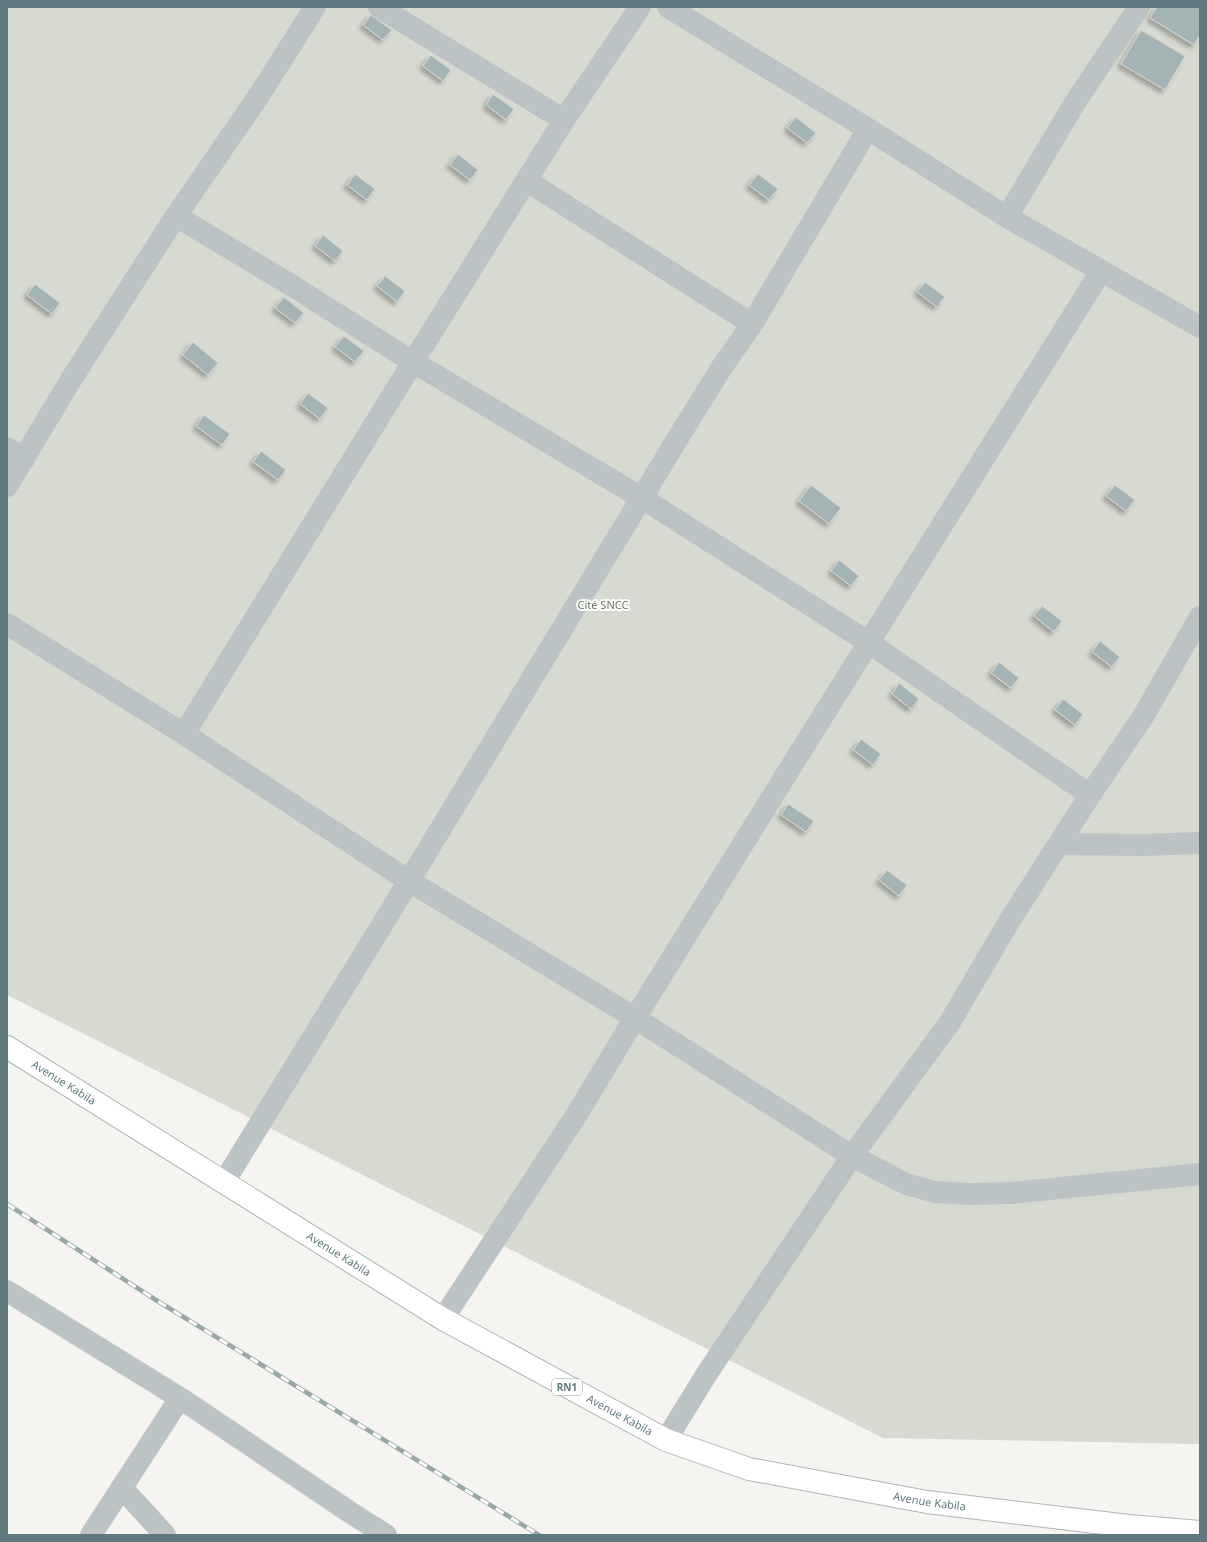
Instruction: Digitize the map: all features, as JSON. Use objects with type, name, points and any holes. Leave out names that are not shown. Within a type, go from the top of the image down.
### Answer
[{"type":"highway","name":"Avenue Kabila","points":[[7,1046],[443,1319],[666,1440],[749,1469],[919,1500],[1129,1530],[1200,1532]]},
{"type":"street","points":[[7,486],[15,454],[72,378],[176,216],[262,91],[315,7]]},
{"type":"street","points":[[379,7],[564,120]]},
{"type":"street","points":[[184,734],[564,120],[640,7]]},
{"type":"street","points":[[668,7],[868,129],[1007,217],[1200,327]]},
{"type":"street","points":[[1007,217],[1076,101],[1139,7]]},
{"type":"street","points":[[224,1182],[722,367],[752,324],[868,129]]},
{"type":"street","points":[[527,181],[752,324]]},
{"type":"street","points":[[176,216],[298,289],[413,362],[642,498],[868,642],[1090,794]]},
{"type":"street","points":[[443,1319],[577,1114],[868,642],[1101,271]]},
{"type":"street","points":[[666,1440],[706,1376],[852,1156],[950,1022],[1010,920],[1090,794],[1144,715],[1200,617]]},
{"type":"street","points":[[7,624],[184,734],[409,881],[635,1018],[852,1156],[906,1184],[935,1192],[971,1194],[1011,1193],[1200,1174]]},
{"type":"street","points":[[1059,844],[1142,845],[1200,843]]},
{"type":"street","points":[[7,1291],[180,1398],[386,1535]]},
{"type":"street","points":[[91,1535],[180,1398]]},
{"type":"street","points":[[122,1488],[165,1535]]},
{"type":"green space","name":"Cité SNCC","points":[[7,7],[1200,7],[1200,1444],[883,1438],[7,995]]},
{"type":"building","points":[[1157,7],[1200,7],[1200,35],[1194,45],[1150,18]]},
{"type":"building","points":[[371,15],[392,30],[383,40],[363,25]]},
{"type":"building","points":[[1141,30],[1185,56],[1165,90],[1121,64]]},
{"type":"building","points":[[431,55],[451,70],[443,81],[423,66]]},
{"type":"building","points":[[493,94],[514,109],[506,120],[486,105]]},
{"type":"building","points":[[796,117],[816,133],[807,143],[787,128]]},
{"type":"building","points":[[458,154],[478,170],[470,180],[450,165]]},
{"type":"building","points":[[355,174],[375,189],[367,200],[347,185]]},
{"type":"building","points":[[758,174],[778,189],[769,200],[749,185]]},
{"type":"building","points":[[323,235],[343,251],[335,261],[315,246]]},
{"type":"building","points":[[385,276],[405,291],[397,302],[377,286]]},
{"type":"building","points":[[925,282],[945,297],[937,307],[917,292]]},
{"type":"building","points":[[35,284],[60,303],[52,314],[27,295]]},
{"type":"building","points":[[284,297],[304,313],[295,323],[275,308]]},
{"type":"building","points":[[344,336],[364,351],[355,362],[335,347]]},
{"type":"building","points":[[193,342],[218,363],[208,375],[183,355]]},
{"type":"building","points":[[308,393],[328,408],[320,419],[300,404]]},
{"type":"building","points":[[204,415],[230,434],[222,445],[196,426]]},
{"type":"building","points":[[261,451],[286,470],[278,480],[253,462]]},
{"type":"building","points":[[811,485],[841,508],[829,524],[799,501]]},
{"type":"building","points":[[1115,485],[1135,500],[1126,511],[1106,496]]},
{"type":"building","points":[[839,560],[859,576],[851,586],[831,571]]},
{"type":"building","points":[[1042,606],[1062,621],[1054,632],[1034,616]]},
{"type":"building","points":[[1100,641],[1120,657],[1112,667],[1092,652]]},
{"type":"building","points":[[999,662],[1019,678],[1011,688],[991,673]]},
{"type":"building","points":[[899,683],[919,699],[911,709],[892,694]]},
{"type":"building","points":[[1063,699],[1083,714],[1075,725],[1055,710]]},
{"type":"building","points":[[861,739],[881,754],[873,765],[853,750]]},
{"type":"building","points":[[788,804],[814,821],[806,832],[781,815]]},
{"type":"building","points":[[887,870],[907,885],[899,896],[879,880]]},
{"type":"railway","points":[[7,1204],[159,1302],[539,1535]]}]
